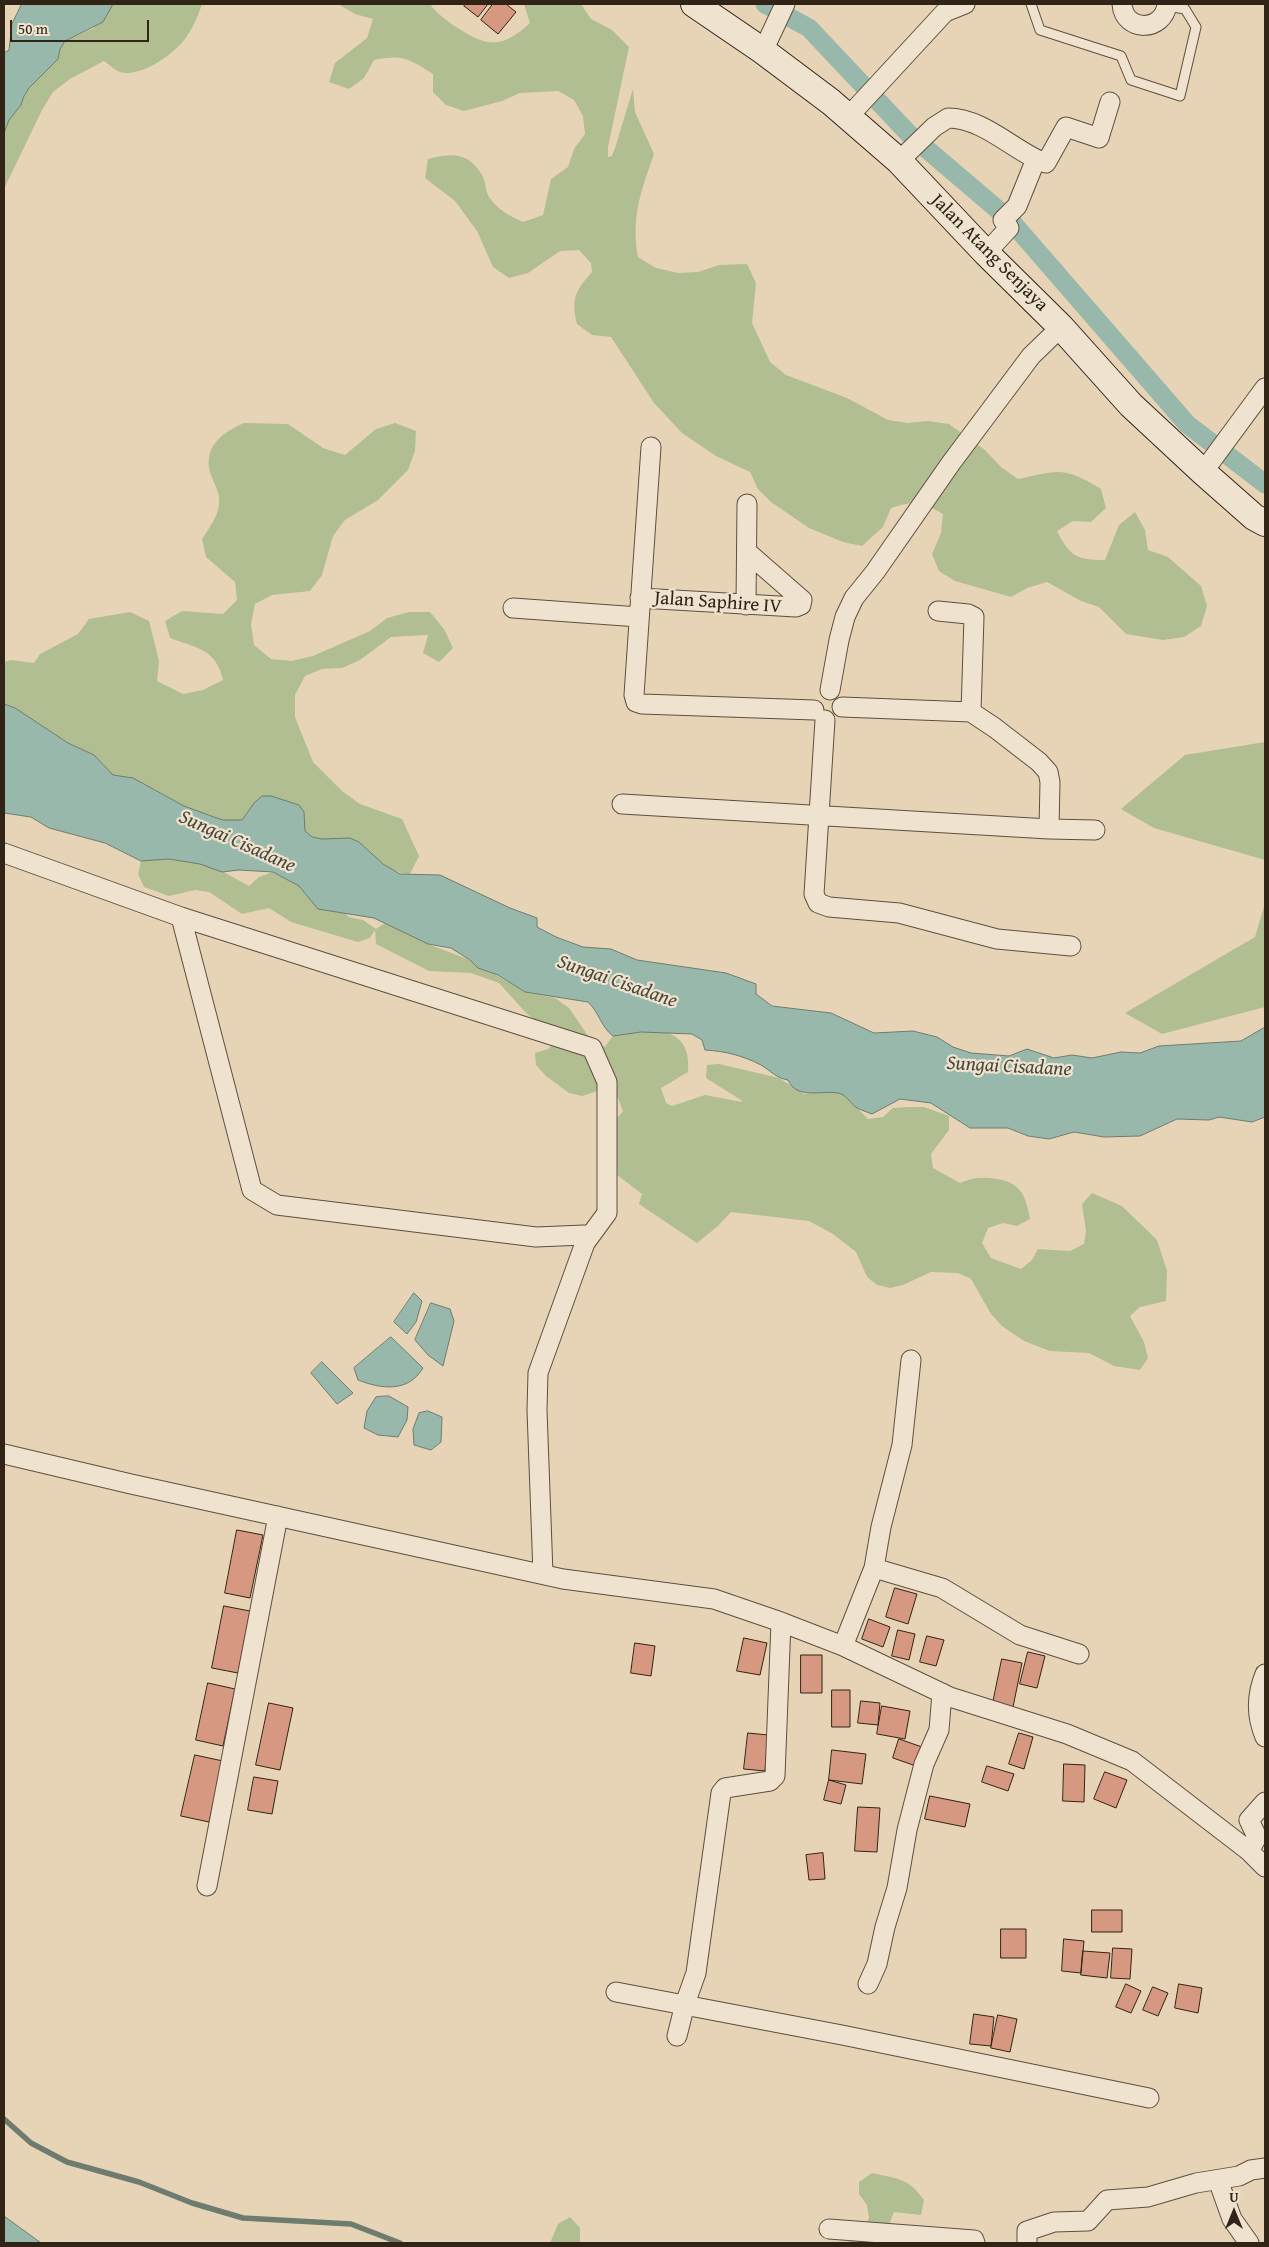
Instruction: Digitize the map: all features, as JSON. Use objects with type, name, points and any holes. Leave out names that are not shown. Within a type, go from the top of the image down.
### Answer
[{"type":"main road","name":"Jalan Atang Senjaya","points":[[694,4],[766,44],[848,117],[905,156],[986,253],[1061,327],[1131,404],[1206,467],[1254,517],[1265,523]]},
{"type":"street","points":[[766,44],[785,4]]},
{"type":"street","points":[[848,117],[944,12],[965,4]]},
{"type":"street","points":[[1122,4],[1125,16],[1131,22],[1146,26],[1160,20],[1167,5]]},
{"type":"street","points":[[905,156],[934,127],[948,118],[965,121],[994,134],[1017,149],[1046,163],[1066,127],[1099,138],[1110,102]]},
{"type":"street","points":[[986,253],[1009,228],[1003,220],[1017,206],[1036,159]]},
{"type":"street","points":[[830,690],[838,640],[845,617],[854,598],[875,572],[951,463],[1031,356],[1061,327]]},
{"type":"street","points":[[1206,467],[1224,446],[1265,388]]},
{"type":"street","points":[[651,447],[634,695],[636,702],[642,704],[838,716],[842,707],[841,700],[830,690]]},
{"type":"street","points":[[746,605],[747,504]]},
{"type":"street","name":"Jalan Saphire IV","points":[[640,598],[796,607],[802,603],[802,600],[747,552]]},
{"type":"street","points":[[513,608],[639,618]]},
{"type":"street","points":[[938,611],[968,614],[974,617],[970,712]]},
{"type":"street","points":[[830,690],[817,695],[814,702],[819,715],[818,816],[814,894],[818,903],[829,907],[899,913],[997,939],[1071,946]]},
{"type":"street","points":[[842,707],[970,712],[995,728],[1039,762],[1048,772],[1050,782],[1049,829]]},
{"type":"street","points":[[622,804],[1049,829],[1095,830]]},
{"type":"street","points":[[4,853],[180,917],[592,1048],[607,1082],[607,1213],[585,1243],[538,1373],[537,1410],[543,1574]]},
{"type":"street","points":[[180,917],[252,1190],[277,1205],[536,1237],[582,1234],[585,1237],[585,1243]]},
{"type":"street","points":[[843,1646],[874,1568],[881,1528],[902,1445],[911,1360]]},
{"type":"street","points":[[4,1454],[131,1484],[563,1579],[714,1599],[843,1646],[942,1693],[1067,1734],[1132,1761],[1249,1851],[1265,1867]]},
{"type":"street","points":[[206,1886],[278,1516]]},
{"type":"street","points":[[874,1568],[942,1588],[1020,1635],[1079,1654]]},
{"type":"street","points":[[678,2036],[685,2004],[696,1973],[721,1793],[726,1788],[770,1781],[775,1776],[781,1622]]},
{"type":"street","points":[[1264,1732],[1258,1703],[1260,1685],[1265,1674]]},
{"type":"street","points":[[868,1984],[877,1964],[885,1928],[898,1888],[907,1830],[924,1764],[939,1730],[942,1693]]},
{"type":"street","points":[[1249,1851],[1257,1837],[1249,1820],[1265,1802]]},
{"type":"street","points":[[616,1992],[685,2004],[1149,2098]]},
{"type":"street","points":[[1027,2243],[1027,2231],[1054,2222],[1088,2220],[1107,2200],[1148,2197],[1196,2183],[1239,2176],[1251,2170],[1265,2168]]},
{"type":"street","points":[[1218,2180],[1232,2219],[1249,2243]]},
{"type":"street","points":[[829,2229],[974,2240],[975,2243]]},
{"type":"lane","points":[[1031,4],[1040,30],[1121,56],[1131,80],[1180,96],[1196,26],[1185,9],[1167,5]]},
{"type":"green space","points":[[111,4],[202,4],[195,22],[185,39],[173,52],[156,64],[137,72],[128,73],[118,71],[104,61],[70,79],[53,92],[42,110],[4,189],[4,133],[9,120],[21,105],[29,88],[65,41],[94,28]]},
{"type":"green space","points":[[338,4],[430,4],[440,15],[464,32],[484,41],[492,42],[510,38],[530,23],[524,4],[581,4],[591,19],[612,30],[629,47],[608,147],[608,157],[612,156],[615,148],[633,89],[635,112],[654,154],[638,204],[636,243],[638,257],[656,268],[678,273],[698,272],[719,265],[747,264],[756,283],[752,323],[770,362],[786,375],[847,398],[888,420],[908,423],[928,421],[949,424],[985,450],[1001,467],[1018,479],[1061,472],[1078,476],[1101,489],[1106,508],[1091,522],[1073,521],[1057,531],[1066,546],[1075,555],[1080,557],[1105,560],[1119,525],[1135,512],[1145,530],[1148,550],[1168,557],[1201,586],[1207,606],[1201,626],[1184,637],[1163,640],[1126,634],[1099,607],[1081,601],[1047,582],[1027,588],[1011,597],[955,581],[939,571],[932,554],[941,533],[943,514],[923,505],[912,503],[891,508],[883,527],[862,546],[843,542],[809,528],[771,502],[758,489],[750,472],[716,456],[682,433],[654,403],[611,337],[592,335],[577,324],[574,308],[576,296],[578,290],[592,272],[591,263],[579,250],[560,251],[528,273],[509,278],[493,267],[477,231],[455,201],[425,178],[428,159],[452,155],[459,156],[477,167],[483,177],[489,197],[504,212],[523,222],[543,215],[551,179],[568,167],[574,149],[585,134],[583,116],[574,100],[558,91],[520,93],[502,101],[464,111],[446,105],[433,92],[433,74],[411,61],[399,58],[374,60],[364,78],[349,89],[329,82],[335,63],[367,38],[373,19],[355,14]]},
{"type":"green space","points":[[244,423],[288,424],[323,448],[345,455],[376,429],[395,423],[416,431],[415,451],[408,470],[378,500],[345,520],[333,536],[322,575],[310,591],[272,595],[255,604],[251,624],[254,645],[271,659],[291,661],[313,656],[370,631],[387,618],[409,612],[430,612],[444,629],[453,648],[439,662],[423,653],[428,635],[391,637],[360,660],[342,668],[322,669],[305,676],[295,695],[295,717],[313,762],[342,791],[360,804],[402,819],[419,856],[410,874],[395,871],[376,858],[359,842],[310,843],[254,803],[242,820],[223,820],[203,814],[184,806],[152,788],[113,775],[94,755],[68,743],[15,708],[4,704],[4,662],[11,660],[34,663],[40,654],[78,634],[89,619],[130,612],[149,621],[159,661],[157,681],[183,694],[203,690],[223,680],[216,662],[204,651],[170,638],[165,621],[182,611],[223,614],[237,600],[235,582],[206,557],[202,539],[215,519],[219,505],[219,495],[209,468],[210,452],[223,435]]},
{"type":"green space","points":[[1265,742],[1265,860],[1154,828],[1121,809],[1185,755]]},
{"type":"green space","points":[[153,853],[209,864],[249,886],[259,877],[273,872],[327,898],[349,917],[363,920],[376,929],[388,921],[428,944],[470,960],[525,992],[555,998],[569,1008],[591,1040],[605,1047],[614,1036],[625,1031],[653,1030],[671,1034],[683,1044],[688,1060],[688,1072],[661,1088],[666,1103],[672,1106],[705,1095],[742,1102],[706,1078],[707,1065],[719,1064],[779,1078],[804,1094],[834,1090],[850,1094],[857,1108],[868,1119],[883,1117],[893,1108],[908,1107],[924,1107],[949,1116],[949,1130],[931,1154],[933,1168],[960,1183],[971,1179],[1000,1179],[1019,1189],[1026,1201],[1030,1219],[1017,1226],[1003,1223],[988,1228],[982,1243],[991,1258],[1021,1269],[1032,1260],[1038,1249],[1070,1251],[1084,1244],[1086,1231],[1082,1204],[1092,1193],[1122,1206],[1157,1240],[1167,1271],[1166,1301],[1140,1307],[1130,1316],[1144,1342],[1148,1358],[1140,1370],[1114,1366],[1089,1353],[1050,1351],[1024,1341],[1002,1326],[991,1314],[971,1279],[958,1273],[931,1272],[903,1285],[890,1288],[877,1285],[867,1277],[856,1252],[833,1234],[809,1221],[731,1212],[718,1226],[697,1243],[639,1204],[642,1194],[612,1171],[604,1134],[623,1111],[618,1098],[607,1088],[582,1096],[569,1093],[546,1076],[536,1065],[535,1053],[548,1049],[559,1038],[527,1014],[499,983],[471,973],[429,971],[376,944],[375,930],[370,938],[358,942],[291,922],[269,908],[242,914],[209,892],[195,890],[169,896],[144,887],[138,874],[141,861]]},
{"type":"green space","points":[[1265,903],[1265,1007],[1162,1034],[1125,1013],[1255,937]]},
{"type":"green space","points":[[872,2173],[901,2180],[918,2192],[924,2200],[921,2215],[894,2212],[889,2225],[930,2243],[849,2243],[849,2234],[863,2229],[869,2218],[867,2205],[859,2194],[859,2182]]},
{"type":"green space","points":[[570,2217],[580,2228],[580,2243],[550,2243],[558,2224]]},
{"type":"water","points":[[22,4],[113,4],[103,22],[65,41],[60,49],[58,59],[29,88],[21,105],[9,120],[4,133],[4,53],[9,50],[12,24]]},
{"type":"water","name":"Sungai Cisadane","points":[[4,704],[15,708],[68,743],[94,755],[113,775],[133,778],[184,806],[223,820],[242,820],[254,803],[262,796],[271,796],[299,805],[304,812],[305,831],[312,837],[322,839],[350,838],[359,842],[383,864],[400,874],[440,875],[510,908],[537,918],[537,927],[556,937],[583,947],[611,949],[637,960],[726,973],[756,984],[756,994],[772,1006],[831,1013],[874,1033],[913,1031],[937,1037],[953,1047],[971,1053],[1009,1056],[1027,1049],[1054,1058],[1072,1055],[1092,1058],[1121,1052],[1140,1053],[1159,1046],[1241,1041],[1265,1027],[1265,1117],[1252,1122],[1219,1117],[1209,1120],[1177,1119],[1140,1136],[1104,1137],[1074,1132],[1049,1139],[1028,1136],[1008,1128],[970,1128],[931,1103],[900,1099],[872,1114],[857,1108],[841,1094],[803,1092],[792,1086],[788,1080],[777,1076],[748,1059],[734,1054],[705,1050],[702,1040],[692,1034],[641,1032],[613,1036],[588,1002],[525,992],[498,975],[478,968],[470,960],[451,948],[428,944],[374,918],[318,909],[299,886],[273,872],[239,870],[222,872],[200,864],[169,859],[141,861],[105,843],[49,828],[31,817],[4,813]]},
{"type":"water","points":[[414,1293],[422,1301],[416,1322],[407,1334],[394,1322]]},
{"type":"water","points":[[431,1303],[450,1309],[454,1321],[443,1366],[428,1355],[415,1340]]},
{"type":"water","points":[[391,1337],[423,1368],[417,1376],[410,1382],[394,1387],[385,1387],[358,1380],[354,1368]]},
{"type":"water","points":[[322,1362],[353,1393],[337,1404],[311,1373]]},
{"type":"water","points":[[389,1396],[408,1407],[407,1420],[398,1437],[378,1435],[364,1428],[367,1411],[376,1397]]},
{"type":"water","points":[[428,1411],[442,1417],[441,1442],[431,1450],[414,1445],[413,1429],[419,1413]]},
{"type":"water","points":[[4,2216],[41,2243],[4,2243]]},
{"type":"building","points":[[466,4],[488,4],[478,17],[464,6]]},
{"type":"building","points":[[493,4],[506,4],[516,12],[498,34],[481,20]]},
{"type":"building","points":[[237,1530],[263,1535],[250,1598],[225,1593]]},
{"type":"building","points":[[895,1588],[917,1594],[908,1624],[886,1617]]},
{"type":"building","points":[[224,1606],[250,1611],[238,1673],[212,1668]]},
{"type":"building","points":[[869,1619],[890,1627],[883,1647],[862,1639]]},
{"type":"building","points":[[898,1630],[915,1634],[909,1660],[892,1656]]},
{"type":"building","points":[[927,1636],[944,1640],[936,1666],[920,1662]]},
{"type":"building","points":[[744,1638],[767,1643],[760,1675],[737,1671]]},
{"type":"building","points":[[635,1643],[655,1646],[651,1676],[631,1673]]},
{"type":"building","points":[[1028,1652],[1045,1656],[1037,1688],[1020,1684]]},
{"type":"building","points":[[801,1655],[822,1655],[822,1693],[801,1693]]},
{"type":"building","points":[[1002,1659],[1022,1663],[1013,1707],[993,1703]]},
{"type":"building","points":[[208,1683],[235,1689],[223,1746],[196,1740]]},
{"type":"building","points":[[832,1690],[850,1690],[850,1727],[832,1727]]},
{"type":"building","points":[[861,1701],[880,1703],[878,1725],[858,1723]]},
{"type":"building","points":[[269,1703],[293,1708],[280,1770],[256,1765]]},
{"type":"building","points":[[882,1706],[910,1711],[905,1739],[877,1734]]},
{"type":"building","points":[[748,1733],[768,1735],[765,1771],[744,1769]]},
{"type":"building","points":[[1019,1733],[1033,1737],[1024,1769],[1009,1764]]},
{"type":"building","points":[[899,1739],[922,1747],[916,1766],[893,1758]]},
{"type":"building","points":[[832,1750],[866,1754],[862,1784],[829,1780]]},
{"type":"building","points":[[195,1755],[223,1761],[209,1822],[181,1816]]},
{"type":"building","points":[[1064,1764],[1085,1765],[1084,1802],[1063,1801]]},
{"type":"building","points":[[987,1766],[1014,1774],[1008,1791],[982,1782]]},
{"type":"building","points":[[1105,1772],[1127,1780],[1116,1808],[1094,1799]]},
{"type":"building","points":[[254,1777],[278,1781],[272,1814],[248,1810]]},
{"type":"building","points":[[829,1780],[846,1785],[841,1804],[824,1800]]},
{"type":"building","points":[[930,1796],[970,1804],[965,1827],[925,1819]]},
{"type":"building","points":[[858,1807],[880,1808],[877,1852],[855,1851]]},
{"type":"building","points":[[823,1853],[825,1879],[809,1880],[806,1855]]},
{"type":"building","points":[[1092,1910],[1122,1910],[1122,1932],[1092,1932]]},
{"type":"building","points":[[1001,1929],[1026,1929],[1026,1958],[1001,1958]]},
{"type":"building","points":[[1064,1939],[1084,1941],[1081,1973],[1062,1971]]},
{"type":"building","points":[[1113,1948],[1132,1949],[1130,1979],[1111,1978]]},
{"type":"building","points":[[1083,1951],[1110,1953],[1107,1978],[1081,1975]]},
{"type":"building","points":[[1126,1984],[1141,1991],[1131,2013],[1116,2007]]},
{"type":"building","points":[[1179,1984],[1202,1988],[1198,2013],[1175,2008]]},
{"type":"building","points":[[1153,1987],[1168,1993],[1158,2016],[1143,2010]]},
{"type":"building","points":[[974,2014],[994,2017],[991,2046],[970,2044]]},
{"type":"building","points":[[998,2015],[1017,2019],[1010,2052],[991,2048]]},
{"type":"waterway","points":[[765,4],[809,28],[909,134],[1010,220],[1187,424],[1265,484]]},
{"type":"waterway","points":[[4,2119],[31,2143],[67,2162],[139,2182],[192,2203],[243,2218],[351,2224],[400,2243]]}]
